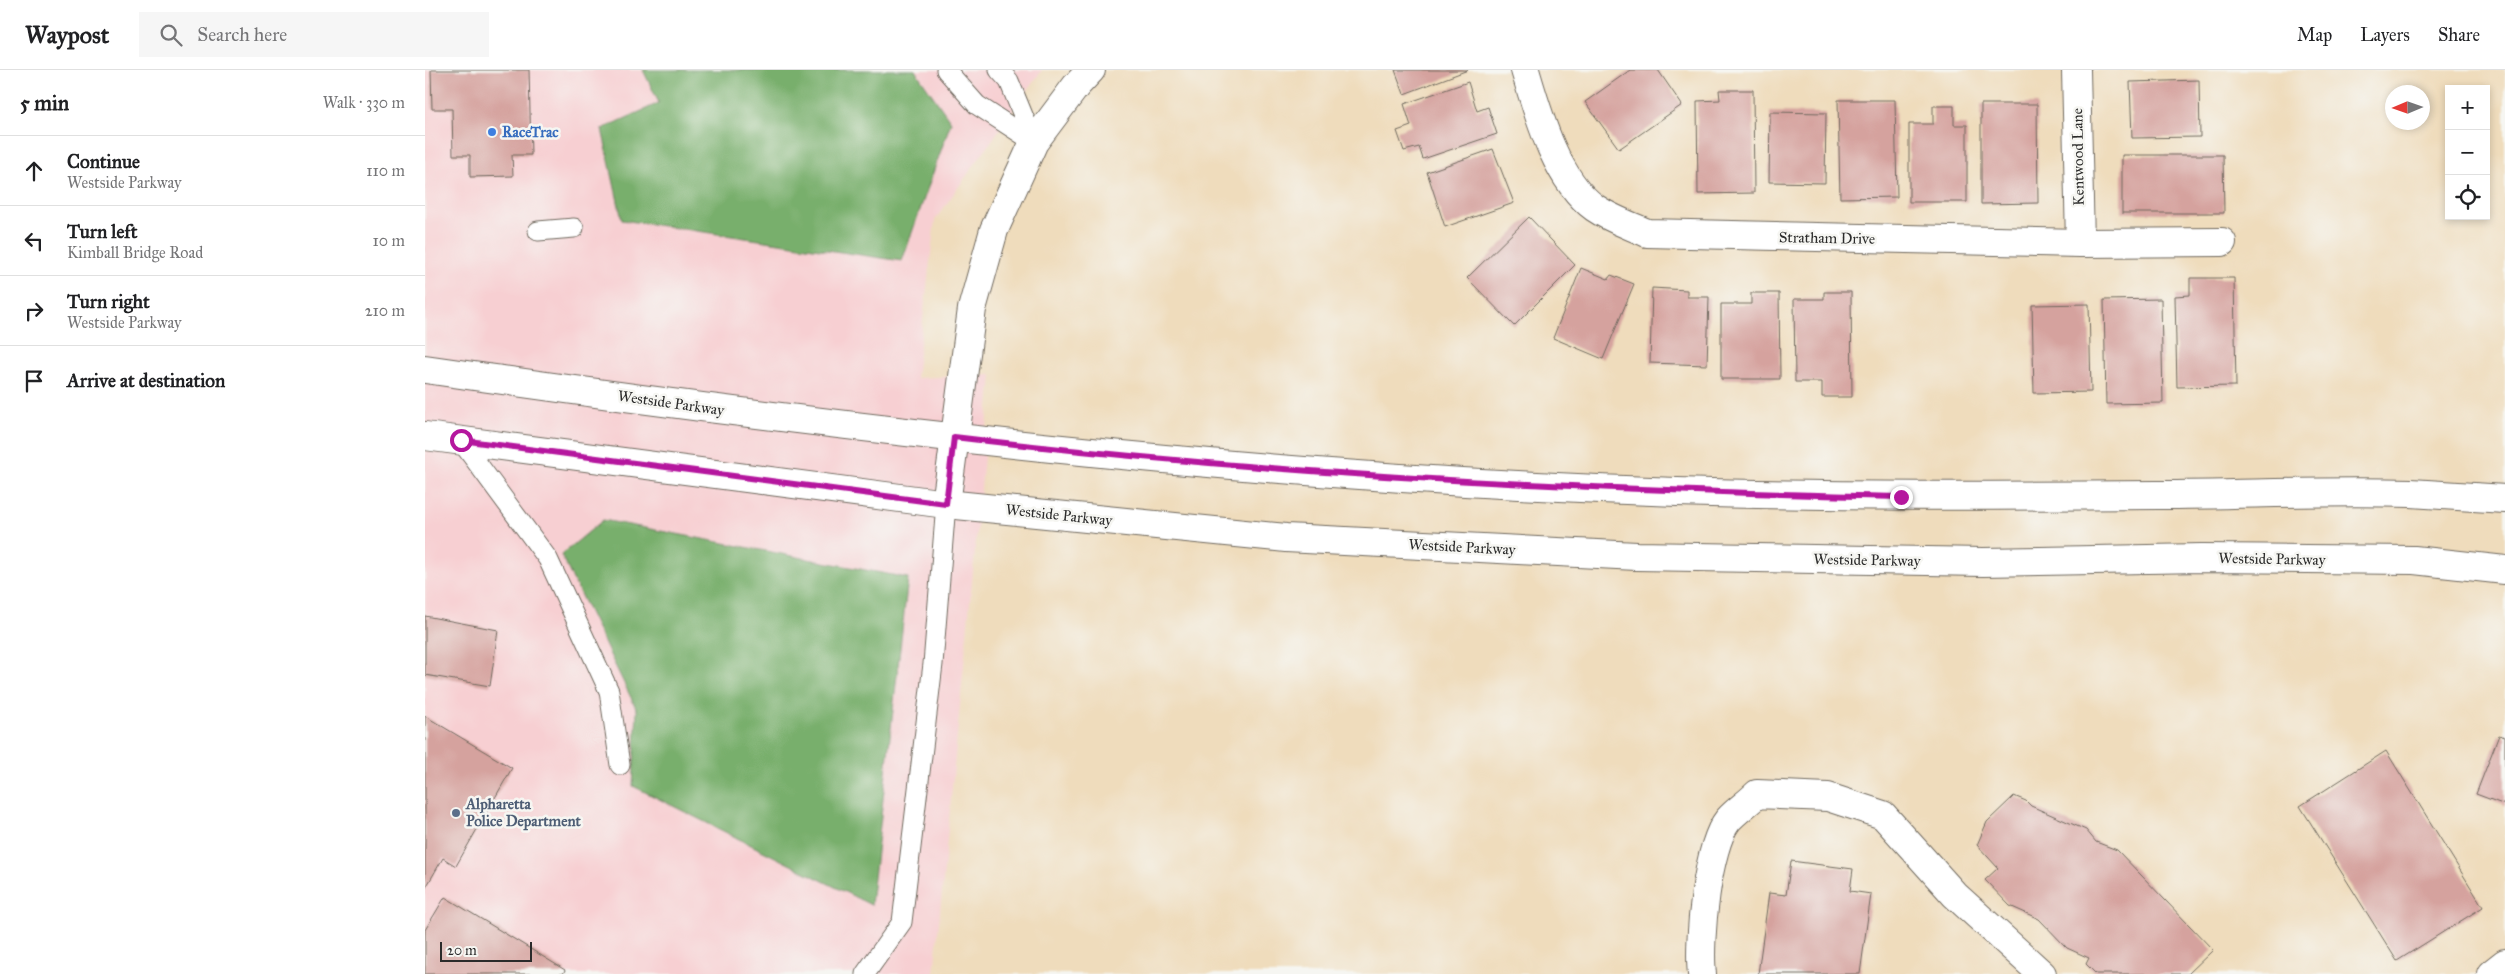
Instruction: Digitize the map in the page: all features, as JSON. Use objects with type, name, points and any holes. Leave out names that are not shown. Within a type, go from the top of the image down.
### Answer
[{"type":"main road","points":[[946,504],[972,309],[994,230],[1034,142],[1076,86],[1091,70]]},
{"type":"main road","name":"Stratham Drive","points":[[1525,70],[1533,98],[1553,150],[1571,185],[1594,207],[1617,221],[1647,233],[2080,243],[2223,242]]},
{"type":"main road","name":"Kentwood Lane","points":[[2076,70],[2080,243]]},
{"type":"main road","name":"Westside Parkway","points":[[425,369],[699,407],[954,437],[1264,468],[1507,484],[1663,491],[1901,497],[2406,493],[2505,499]]},
{"type":"main road","name":"Westside Parkway","points":[[425,436],[946,504],[1286,538],[1637,556],[1983,562],[2202,558],[2414,560],[2505,570]]},
{"type":"main road","points":[[1702,974],[1700,952],[1713,850],[1727,821],[1757,794],[1828,797],[1883,815],[1955,895],[2042,974]]},
{"type":"main road","points":[[2491,974],[2505,963]]},
{"type":"lane","points":[[946,70],[977,105],[1034,142]]},
{"type":"lane","points":[[999,70],[1009,81],[1034,142]]},
{"type":"lane","points":[[538,231],[574,228]]},
{"type":"lane","points":[[461,440],[548,559],[609,691],[620,765]]},
{"type":"lane","points":[[865,974],[902,922],[933,664],[946,504]]},
{"type":"shaded area","points":[[425,70],[1042,70],[935,220],[916,378],[992,375],[934,974],[425,974]]},
{"type":"green space","points":[[643,70],[915,70],[951,122],[902,261],[622,220],[602,129],[659,103]]},
{"type":"green space","points":[[603,520],[908,578],[871,905],[633,786],[637,710],[561,555]]},
{"type":"building","name":"RaceTrac","points":[[431,70],[529,70],[531,155],[512,155],[513,176],[470,177],[470,155],[453,155],[452,109],[432,109]]},
{"type":"building","points":[[1395,70],[1468,70],[1404,94]]},
{"type":"building","points":[[1630,70],[1658,70],[1682,105],[1619,149],[1585,102]]},
{"type":"building","points":[[2199,80],[2200,137],[2132,138],[2130,82]]},
{"type":"building","points":[[1468,82],[1477,111],[1488,107],[1497,134],[1423,159],[1419,147],[1404,151],[1397,131],[1411,126],[1404,104]]},
{"type":"building","points":[[1719,90],[1753,90],[1754,193],[1698,194],[1697,101],[1720,100]]},
{"type":"building","points":[[1838,100],[1895,100],[1897,197],[1840,198]]},
{"type":"building","points":[[1981,104],[2037,104],[2038,203],[1981,204]]},
{"type":"building","points":[[1933,106],[1954,106],[1954,125],[1967,125],[1967,202],[1909,202],[1909,124],[1933,124]]},
{"type":"building","points":[[1770,112],[1826,113],[1825,183],[1769,182]]},
{"type":"building","points":[[1493,149],[1514,203],[1445,227],[1427,172]]},
{"type":"building","points":[[2122,155],[2223,155],[2224,213],[2122,213]]},
{"type":"building","points":[[1529,217],[1575,265],[1514,326],[1467,278]]},
{"type":"building","points":[[1581,268],[1608,279],[1611,275],[1634,284],[1603,359],[1553,338]]},
{"type":"building","points":[[2190,278],[2234,278],[2236,386],[2177,387],[2175,296],[2190,295]]},
{"type":"building","points":[[1652,288],[1687,290],[1687,297],[1709,297],[1707,365],[1650,363]]},
{"type":"building","points":[[1824,292],[1851,292],[1852,397],[1822,397],[1822,382],[1795,382],[1794,299],[1824,299]]},
{"type":"building","points":[[1751,293],[1779,293],[1780,379],[1721,379],[1721,304],[1751,304]]},
{"type":"building","points":[[2161,299],[2163,403],[2106,404],[2104,300]]},
{"type":"building","points":[[2089,304],[2091,392],[2034,393],[2032,305]]},
{"type":"building","points":[[425,616],[498,630],[490,686],[425,675]]},
{"type":"building","name":"Alpharetta Police Department","points":[[425,716],[512,768],[456,866],[443,858],[425,889]]},
{"type":"building","points":[[2499,735],[2505,737],[2505,805],[2476,794]]},
{"type":"building","points":[[2386,751],[2483,907],[2397,961],[2300,806]]},
{"type":"building","points":[[2014,796],[2026,801],[2031,806],[2086,830],[2096,842],[2117,850],[2213,950],[2188,974],[2096,974],[2086,964],[2089,958],[2067,948],[2039,919],[2010,906],[1985,880],[1998,868],[1977,845],[1987,822]]},
{"type":"building","points":[[1791,861],[1853,869],[1850,891],[1871,894],[1860,974],[1758,974],[1769,893],[1786,895]]},
{"type":"building","points":[[445,897],[565,970],[563,974],[425,974],[425,930]]},
{"type":"place","name":"RaceTrac","points":[[492,132]]},
{"type":"place","name":"Alpharetta Police Department","points":[[456,813]]},
{"type":"route","points":[[461,440],[946,504],[954,437],[1231,466],[1370,476],[1673,491],[1901,497]]}]
